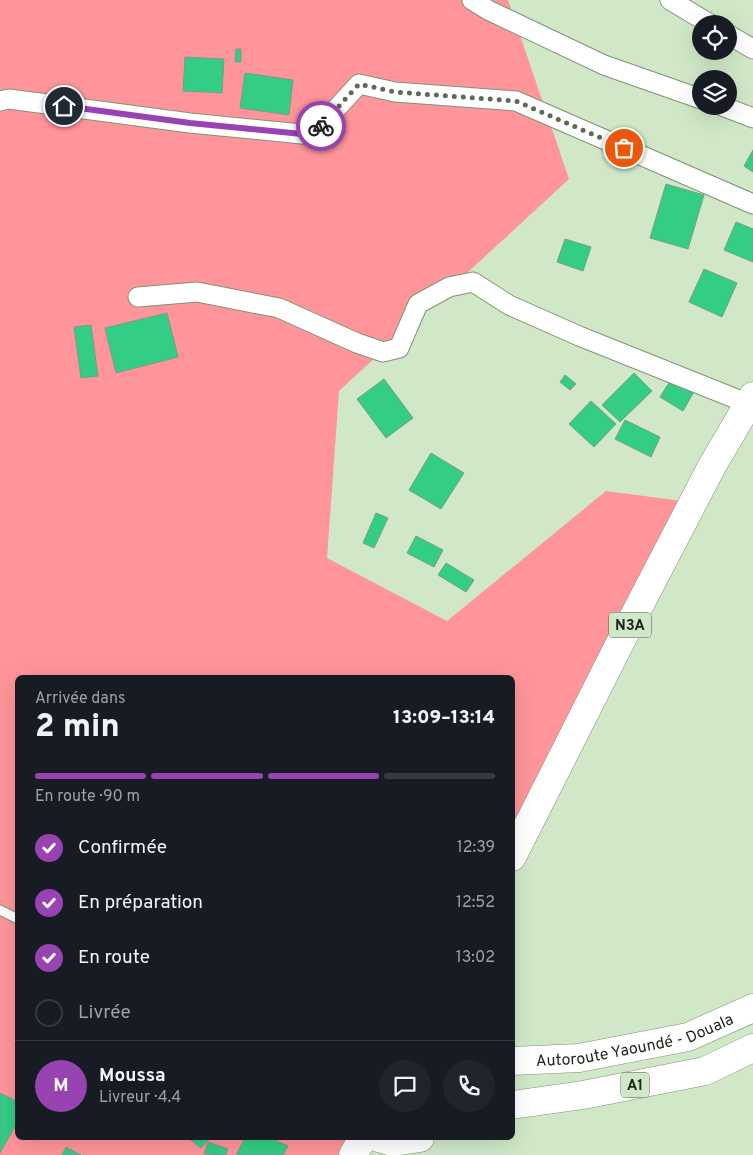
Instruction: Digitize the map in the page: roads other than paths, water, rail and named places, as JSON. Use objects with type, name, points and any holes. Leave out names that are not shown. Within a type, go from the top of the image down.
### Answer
[{"type":"highway","name":"N3A","points":[[515,851],[712,466],[751,400]]},
{"type":"highway","name":"Autoroute Yaoundé - Douala","points":[[515,1061],[579,1058],[688,1037],[753,1008]]},
{"type":"highway","name":"A1","points":[[515,1105],[583,1096],[705,1072],[753,1048]]},
{"type":"highway","points":[[353,1155],[362,1140]]},
{"type":"highway","points":[[386,1140],[393,1142],[406,1140]]},
{"type":"street","points":[[472,0],[488,10],[604,66],[692,96]]},
{"type":"street","points":[[670,0],[695,15]]},
{"type":"street","points":[[737,40],[753,49]]},
{"type":"street","points":[[0,101],[9,99],[190,123],[312,135],[359,84],[395,92],[516,101],[753,204]]},
{"type":"street","points":[[737,112],[753,118]]},
{"type":"street","points":[[138,297],[197,292],[279,308],[357,344],[383,352],[399,348],[418,304],[449,286],[473,282],[509,305],[579,336],[751,400]]},
{"type":"lane","points":[[0,910],[15,918]]}]
